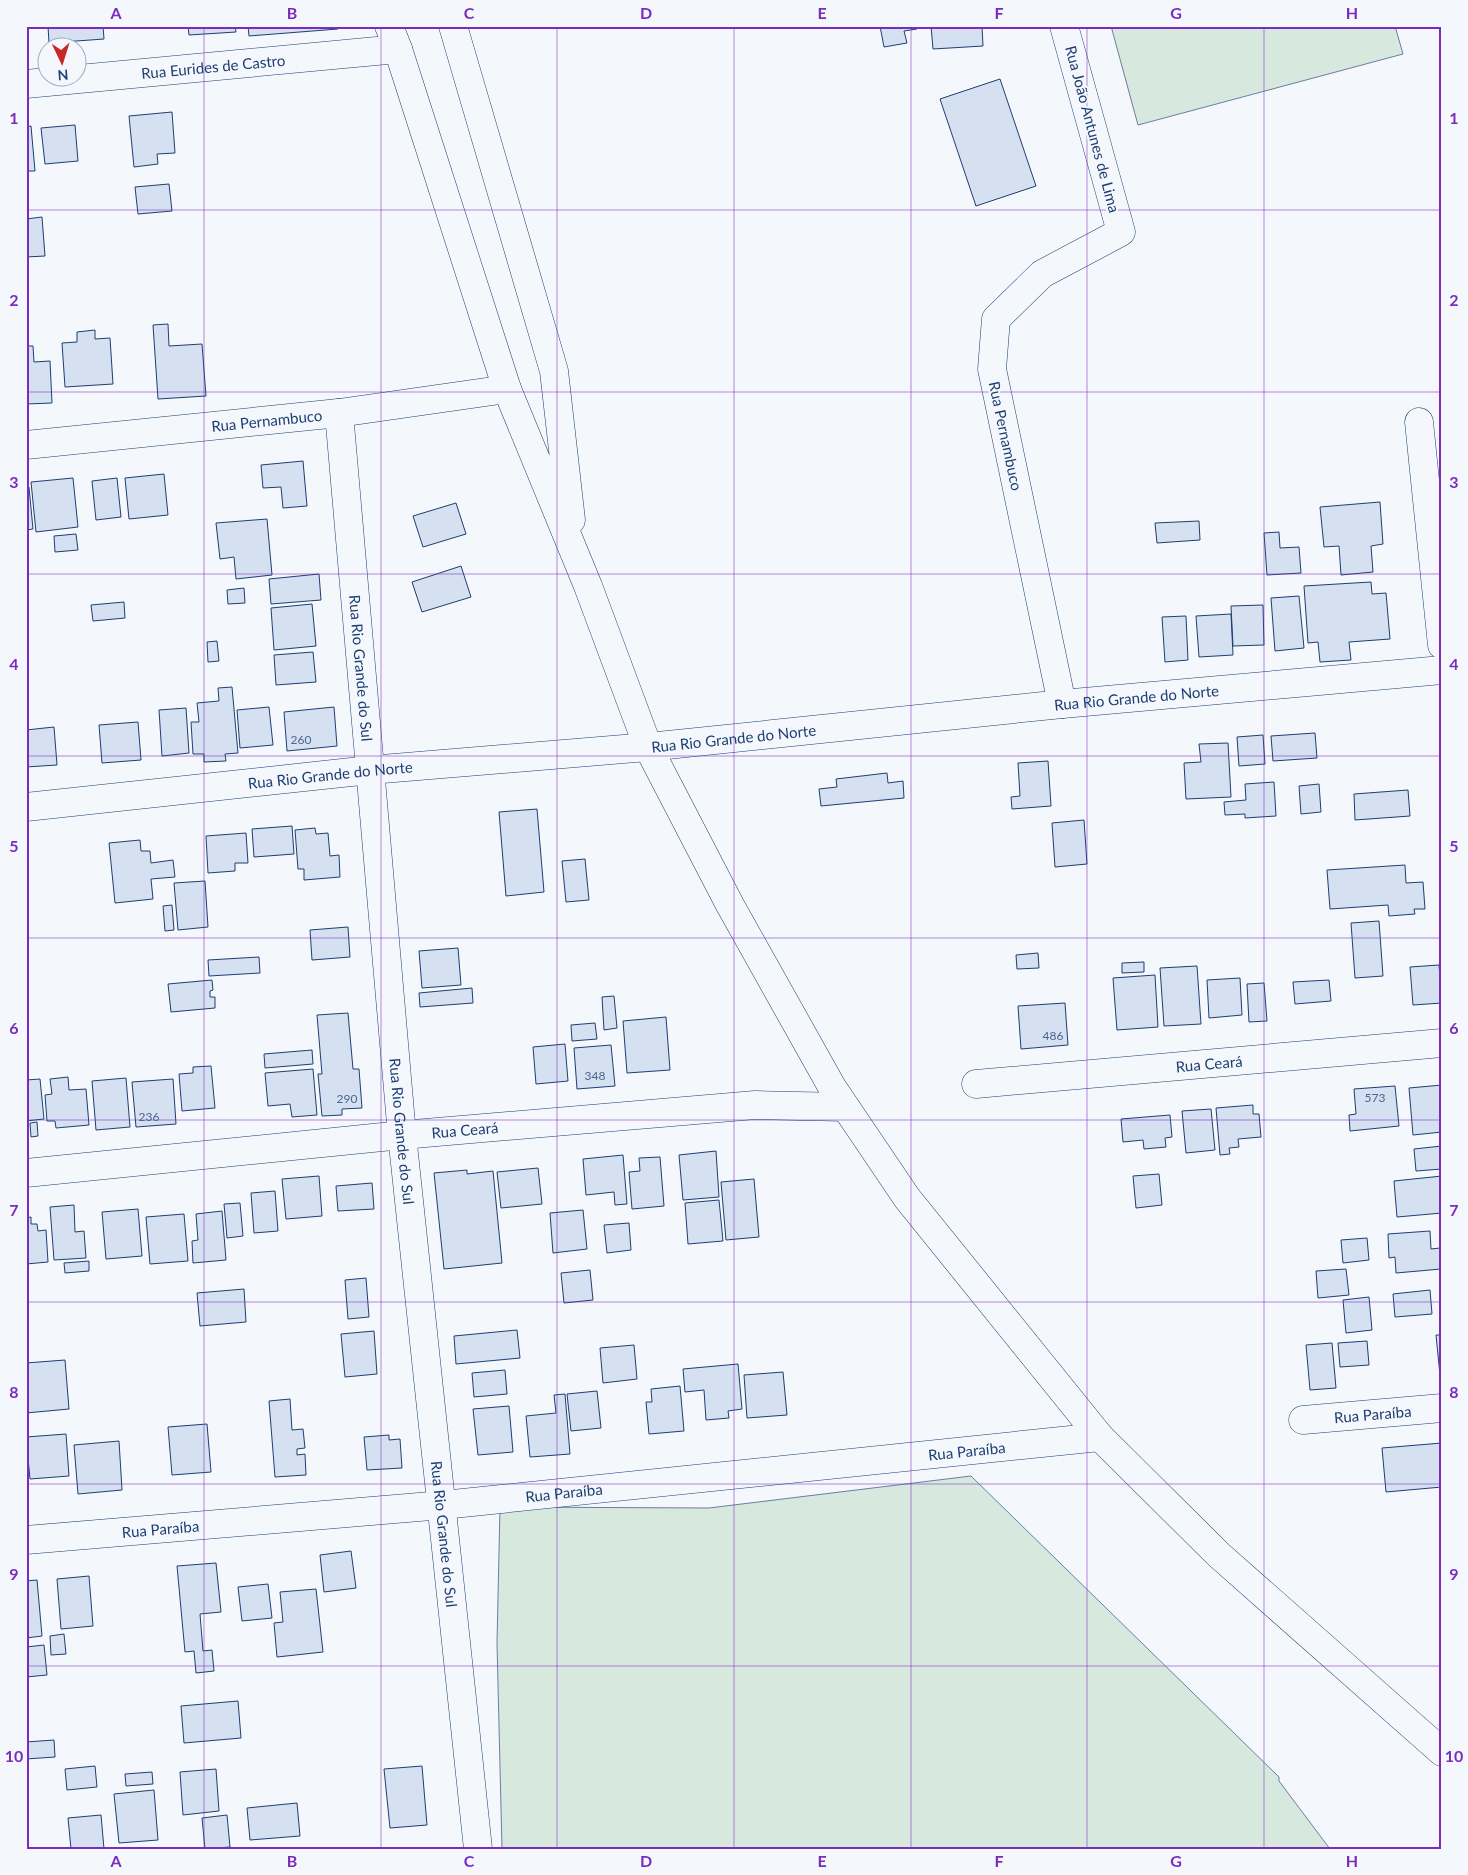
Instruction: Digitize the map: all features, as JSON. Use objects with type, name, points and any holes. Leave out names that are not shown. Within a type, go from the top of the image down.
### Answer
[{"type":"street","points":[[453,26],[554,371],[575,553]]},
{"type":"street","name":"Rua João Antunes de Lima","points":[[1064,26],[1121,232]]},
{"type":"street","points":[[394,37],[507,389],[575,553],[648,747],[730,905],[845,1107],[907,1198],[1100,1436],[1219,1555],[1442,1752]]},
{"type":"street","name":"Rua Eurides de Castro","points":[[26,84],[394,37]]},
{"type":"street","name":"Rua Pernambuco","points":[[1062,704],[992,369],[996,319],[1042,274],[1121,232]]},
{"type":"street","name":"Rua Pernambuco","points":[[26,445],[339,413],[507,389]]},
{"type":"street","name":"Rua Rio Grande do Sul","points":[[339,413],[402,1135],[443,1505],[478,1849]]},
{"type":"street","points":[[1420,422],[1442,644]]},
{"type":"street","name":"Rua Rio Grande do Norte","points":[[26,807],[370,770],[648,747],[1062,704],[1442,670]]},
{"type":"street","name":"Rua Ceará","points":[[976,1084],[1442,1043]]},
{"type":"street","name":"Rua Ceará","points":[[26,1173],[402,1135],[754,1105],[845,1107]]},
{"type":"street","name":"Rua Paraíba","points":[[1302,1420],[1442,1408]]},
{"type":"street","name":"Rua Paraíba","points":[[26,1540],[443,1505],[1100,1436]]},
{"type":"shaded area","points":[[1111,26],[1395,26],[1403,54],[1138,125]]},
{"type":"shaded area","points":[[971,1476],[1279,1777],[1279,1781],[1330,1849],[502,1849],[497,1643],[500,1507],[709,1508]]},
{"type":"building","points":[[48,26],[103,26],[104,39],[49,38]]},
{"type":"building","points":[[188,26],[235,26],[236,32],[189,35]]},
{"type":"building","points":[[248,26],[338,26],[338,29],[249,36]]},
{"type":"building","points":[[880,26],[916,26],[917,29],[904,31],[907,43],[884,47]]},
{"type":"building","points":[[931,26],[982,26],[983,46],[933,49]]},
{"type":"building","points":[[1000,79],[1036,186],[976,206],[940,99]]},
{"type":"building","points":[[172,112],[175,153],[157,154],[158,164],[134,167],[129,116]]},
{"type":"building","points":[[75,125],[78,161],[45,164],[41,128]]},
{"type":"building","points":[[31,126],[35,171],[26,171],[26,127]]},
{"type":"building","points":[[169,184],[172,211],[138,214],[135,187]]},
{"type":"building","points":[[42,217],[45,256],[26,257],[26,219]]},
{"type":"building","points":[[168,324],[169,346],[202,344],[206,396],[158,399],[153,325]]},
{"type":"building","points":[[95,330],[95,339],[110,338],[113,384],[65,387],[62,343],[77,342],[77,332]]},
{"type":"building","points":[[26,346],[33,346],[34,362],[50,361],[52,403],[26,404]]},
{"type":"building","points":[[303,461],[307,506],[283,508],[281,487],[263,488],[261,465]]},
{"type":"building","points":[[164,474],[168,515],[129,519],[125,478]]},
{"type":"building","points":[[73,478],[78,527],[36,532],[31,482]]},
{"type":"building","points":[[117,478],[121,517],[96,520],[92,481]]},
{"type":"building","points":[[26,487],[29,487],[33,529],[26,530]]},
{"type":"building","points":[[1380,502],[1383,544],[1371,546],[1373,572],[1341,575],[1339,546],[1324,547],[1320,507]]},
{"type":"building","points":[[456,503],[466,534],[423,547],[413,516]]},
{"type":"building","points":[[267,519],[272,575],[236,579],[234,557],[220,559],[216,523]]},
{"type":"building","points":[[1199,521],[1200,540],[1157,543],[1155,523]]},
{"type":"building","points":[[1279,532],[1280,548],[1299,547],[1301,573],[1267,575],[1264,533]]},
{"type":"building","points":[[76,534],[78,550],[55,552],[54,536]]},
{"type":"building","points":[[461,566],[471,597],[422,612],[412,582]]},
{"type":"building","points":[[319,574],[321,600],[271,604],[269,579]]},
{"type":"building","points":[[1371,582],[1372,594],[1386,593],[1390,639],[1349,642],[1351,660],[1320,662],[1318,642],[1308,643],[1304,586]]},
{"type":"building","points":[[244,588],[245,603],[228,604],[227,590]]},
{"type":"building","points":[[1299,596],[1304,648],[1275,651],[1271,598]]},
{"type":"building","points":[[124,602],[125,618],[93,621],[91,605]]},
{"type":"building","points":[[312,604],[316,646],[274,650],[271,608]]},
{"type":"building","points":[[1263,605],[1264,645],[1233,646],[1231,606]]},
{"type":"building","points":[[1231,614],[1233,655],[1199,657],[1196,616]]},
{"type":"building","points":[[1186,616],[1188,660],[1165,662],[1162,617]]},
{"type":"building","points":[[217,641],[219,661],[208,662],[207,642]]},
{"type":"building","points":[[313,652],[316,682],[276,685],[274,655]]},
{"type":"building","points":[[232,687],[238,753],[225,754],[226,761],[204,762],[204,754],[193,754],[191,722],[199,722],[197,703],[219,701],[218,688]]},
{"type":"building","points":[[269,707],[273,745],[240,748],[237,710]]},
{"type":"building","points":[[334,707],[337,746],[287,751],[284,712]]},
{"type":"building","points":[[186,708],[189,753],[162,756],[159,710]]},
{"type":"building","points":[[138,722],[141,760],[102,763],[99,725]]},
{"type":"building","points":[[54,727],[57,765],[26,767],[26,730]]},
{"type":"building","points":[[1315,733],[1317,758],[1273,761],[1271,736]]},
{"type":"building","points":[[1263,735],[1265,764],[1239,766],[1237,737]]},
{"type":"building","points":[[1228,743],[1231,797],[1186,799],[1184,763],[1201,762],[1199,744]]},
{"type":"building","points":[[1048,761],[1051,806],[1012,809],[1011,797],[1020,796],[1018,763]]},
{"type":"building","points":[[887,773],[888,783],[903,781],[904,798],[821,806],[819,789],[837,787],[836,779]]},
{"type":"building","points":[[1274,782],[1276,816],[1245,818],[1245,814],[1225,815],[1224,802],[1246,800],[1245,784]]},
{"type":"building","points":[[1319,784],[1321,812],[1301,814],[1299,786]]},
{"type":"building","points":[[1408,790],[1410,816],[1355,820],[1354,794]]},
{"type":"building","points":[[537,809],[544,892],[506,896],[499,812]]},
{"type":"building","points":[[1084,820],[1087,864],[1055,867],[1052,823]]},
{"type":"building","points":[[292,826],[294,854],[254,857],[252,829]]},
{"type":"building","points":[[315,828],[316,834],[328,833],[330,856],[339,855],[340,877],[304,880],[304,869],[298,869],[295,830]]},
{"type":"building","points":[[246,833],[248,863],[235,863],[235,871],[208,873],[206,836]]},
{"type":"building","points":[[140,840],[141,851],[150,851],[151,863],[173,860],[175,877],[151,879],[153,899],[115,903],[109,843]]},
{"type":"building","points":[[585,859],[589,900],[566,902],[562,861]]},
{"type":"building","points":[[1405,865],[1406,883],[1423,882],[1425,909],[1414,909],[1415,914],[1389,916],[1388,905],[1330,909],[1327,870]]},
{"type":"building","points":[[205,881],[208,927],[178,930],[174,883]]},
{"type":"building","points":[[172,905],[174,930],[165,931],[163,906]]},
{"type":"building","points":[[1379,921],[1383,976],[1355,978],[1351,923]]},
{"type":"building","points":[[348,927],[350,957],[312,960],[310,930]]},
{"type":"building","points":[[458,948],[461,985],[422,988],[419,951]]},
{"type":"building","points":[[1038,953],[1039,968],[1017,969],[1016,955]]},
{"type":"building","points":[[259,957],[260,973],[209,976],[208,960]]},
{"type":"building","points":[[1144,962],[1144,972],[1122,973],[1122,963]]},
{"type":"building","points":[[1439,965],[1442,1003],[1413,1005],[1410,967]]},
{"type":"building","points":[[1197,966],[1201,1024],[1164,1026],[1160,968]]},
{"type":"building","points":[[1155,975],[1158,1027],[1117,1030],[1113,978]]},
{"type":"building","points":[[1240,978],[1242,1015],[1209,1018],[1207,980]]},
{"type":"building","points":[[212,980],[213,990],[210,991],[210,997],[215,997],[215,1008],[171,1012],[168,984]]},
{"type":"building","points":[[1329,980],[1331,1001],[1295,1004],[1293,982]]},
{"type":"building","points":[[1264,983],[1267,1021],[1249,1022],[1247,984]]},
{"type":"building","points":[[472,988],[473,1003],[420,1007],[419,993]]},
{"type":"building","points":[[614,996],[617,1028],[604,1030],[602,997]]},
{"type":"building","points":[[1065,1003],[1068,1045],[1021,1049],[1018,1006]]},
{"type":"building","points":[[348,1013],[353,1069],[359,1069],[362,1108],[342,1109],[342,1115],[322,1116],[318,1074],[322,1074],[317,1015]]},
{"type":"building","points":[[666,1017],[670,1070],[627,1073],[623,1021]]},
{"type":"building","points":[[595,1023],[597,1039],[572,1041],[571,1025]]},
{"type":"building","points":[[565,1044],[568,1081],[536,1084],[533,1047]]},
{"type":"building","points":[[611,1045],[615,1086],[577,1089],[574,1048]]},
{"type":"building","points":[[312,1050],[313,1064],[265,1068],[264,1054]]},
{"type":"building","points":[[211,1066],[215,1108],[182,1111],[179,1074],[193,1073],[193,1067]]},
{"type":"building","points":[[313,1069],[317,1115],[292,1117],[290,1104],[268,1106],[265,1073]]},
{"type":"building","points":[[68,1077],[69,1090],[86,1089],[89,1125],[56,1128],[55,1121],[47,1121],[45,1095],[52,1094],[50,1079]]},
{"type":"building","points":[[126,1078],[130,1127],[96,1130],[92,1081]]},
{"type":"building","points":[[40,1079],[44,1119],[26,1121],[26,1080]]},
{"type":"building","points":[[173,1079],[176,1124],[136,1127],[132,1082]]},
{"type":"building","points":[[1442,1085],[1442,1132],[1413,1135],[1409,1088]]},
{"type":"building","points":[[1395,1086],[1399,1126],[1350,1131],[1349,1115],[1356,1114],[1354,1089]]},
{"type":"building","points":[[1253,1105],[1253,1114],[1259,1114],[1261,1137],[1238,1139],[1239,1147],[1229,1148],[1230,1154],[1220,1155],[1216,1108]]},
{"type":"building","points":[[1211,1109],[1215,1150],[1186,1153],[1182,1111]]},
{"type":"building","points":[[1170,1115],[1172,1137],[1165,1138],[1166,1147],[1144,1149],[1143,1140],[1123,1142],[1121,1119]]},
{"type":"building","points":[[37,1122],[38,1136],[31,1137],[30,1123]]},
{"type":"building","points":[[1442,1146],[1442,1169],[1416,1171],[1414,1149]]},
{"type":"building","points":[[716,1151],[719,1197],[683,1200],[679,1155]]},
{"type":"building","points":[[623,1155],[627,1204],[615,1205],[614,1192],[586,1195],[583,1159]]},
{"type":"building","points":[[660,1157],[664,1206],[632,1209],[629,1172],[640,1171],[639,1158]]},
{"type":"building","points":[[538,1168],[542,1204],[501,1208],[497,1172]]},
{"type":"building","points":[[467,1170],[467,1174],[493,1171],[502,1263],[444,1269],[434,1173]]},
{"type":"building","points":[[1159,1174],[1162,1205],[1136,1208],[1133,1176]]},
{"type":"building","points":[[319,1176],[322,1216],[286,1219],[282,1179]]},
{"type":"building","points":[[1442,1176],[1442,1213],[1397,1217],[1394,1181]]},
{"type":"building","points":[[754,1179],[759,1237],[726,1240],[721,1182]]},
{"type":"building","points":[[372,1183],[374,1209],[338,1211],[336,1186]]},
{"type":"building","points":[[275,1191],[278,1231],[254,1233],[251,1193]]},
{"type":"building","points":[[719,1200],[723,1241],[688,1244],[685,1203]]},
{"type":"building","points":[[240,1203],[243,1236],[227,1238],[224,1204]]},
{"type":"building","points":[[74,1205],[75,1232],[84,1231],[86,1258],[54,1260],[50,1207]]},
{"type":"building","points":[[138,1209],[142,1256],[106,1259],[102,1212]]},
{"type":"building","points":[[583,1210],[587,1249],[553,1253],[550,1213]]},
{"type":"building","points":[[222,1211],[226,1260],[193,1263],[192,1241],[198,1240],[196,1214]]},
{"type":"building","points":[[184,1214],[188,1261],[150,1264],[146,1217]]},
{"type":"building","points":[[31,1217],[31,1224],[37,1224],[38,1231],[46,1230],[48,1262],[26,1264],[26,1218]]},
{"type":"building","points":[[629,1223],[631,1250],[607,1253],[604,1225]]},
{"type":"building","points":[[1430,1231],[1431,1249],[1440,1248],[1441,1269],[1396,1273],[1395,1257],[1389,1258],[1388,1234]]},
{"type":"building","points":[[1367,1238],[1369,1260],[1343,1263],[1341,1240]]},
{"type":"building","points":[[89,1261],[89,1271],[65,1273],[64,1263]]},
{"type":"building","points":[[1346,1269],[1349,1295],[1318,1298],[1316,1271]]},
{"type":"building","points":[[590,1270],[593,1300],[564,1303],[561,1273]]},
{"type":"building","points":[[366,1278],[369,1317],[348,1319],[345,1280]]},
{"type":"building","points":[[244,1289],[246,1322],[200,1326],[197,1293]]},
{"type":"building","points":[[1430,1290],[1432,1314],[1395,1317],[1393,1294]]},
{"type":"building","points":[[1369,1297],[1372,1330],[1346,1333],[1343,1300]]},
{"type":"building","points":[[517,1330],[520,1358],[456,1364],[454,1336]]},
{"type":"building","points":[[374,1331],[377,1374],[345,1377],[341,1334]]},
{"type":"building","points":[[1436,1335],[1442,1335],[1442,1375],[1440,1375]]},
{"type":"building","points":[[1367,1341],[1369,1365],[1340,1367],[1338,1343]]},
{"type":"building","points":[[1332,1343],[1336,1388],[1310,1390],[1306,1345]]},
{"type":"building","points":[[634,1345],[637,1379],[603,1383],[600,1348]]},
{"type":"building","points":[[65,1360],[69,1409],[26,1413],[26,1363]]},
{"type":"building","points":[[738,1364],[742,1409],[728,1411],[729,1418],[706,1420],[704,1390],[685,1392],[683,1369]]},
{"type":"building","points":[[505,1370],[507,1394],[474,1397],[472,1373]]},
{"type":"building","points":[[783,1372],[787,1415],[747,1418],[744,1375]]},
{"type":"building","points":[[680,1386],[684,1431],[649,1434],[646,1402],[652,1402],[651,1389]]},
{"type":"building","points":[[597,1391],[601,1428],[571,1431],[567,1394]]},
{"type":"building","points":[[565,1394],[570,1454],[530,1457],[526,1416],[556,1413],[554,1395]]},
{"type":"building","points":[[290,1399],[292,1430],[303,1429],[305,1448],[297,1449],[297,1455],[305,1454],[306,1475],[275,1477],[269,1401]]},
{"type":"building","points":[[509,1406],[513,1452],[478,1455],[473,1409]]},
{"type":"building","points":[[207,1424],[211,1472],[172,1475],[168,1427]]},
{"type":"building","points":[[66,1434],[69,1476],[30,1479],[26,1437]]},
{"type":"building","points":[[389,1435],[389,1440],[400,1439],[402,1468],[367,1470],[364,1437]]},
{"type":"building","points":[[119,1441],[122,1490],[78,1494],[74,1445]]},
{"type":"building","points":[[1442,1443],[1442,1487],[1386,1492],[1382,1448]]},
{"type":"building","points":[[351,1551],[356,1588],[324,1592],[320,1555]]},
{"type":"building","points":[[216,1563],[221,1612],[200,1614],[203,1651],[212,1650],[214,1671],[196,1673],[194,1651],[185,1652],[177,1566]]},
{"type":"building","points":[[89,1576],[93,1626],[61,1629],[57,1579]]},
{"type":"building","points":[[37,1580],[42,1636],[26,1638],[26,1581]]},
{"type":"building","points":[[268,1584],[272,1618],[242,1621],[238,1587]]},
{"type":"building","points":[[316,1589],[323,1652],[277,1657],[274,1623],[283,1622],[280,1592]]},
{"type":"building","points":[[64,1634],[66,1654],[51,1655],[50,1636]]},
{"type":"building","points":[[44,1645],[47,1675],[26,1677],[26,1647]]},
{"type":"building","points":[[238,1701],[241,1738],[184,1743],[181,1706]]},
{"type":"building","points":[[54,1740],[55,1757],[26,1759],[26,1742]]},
{"type":"building","points":[[95,1766],[97,1787],[67,1790],[65,1769]]},
{"type":"building","points":[[422,1766],[427,1825],[390,1828],[384,1769]]},
{"type":"building","points":[[216,1769],[219,1811],[183,1815],[180,1772]]},
{"type":"building","points":[[152,1772],[153,1784],[126,1786],[125,1774]]},
{"type":"building","points":[[154,1790],[158,1840],[119,1843],[114,1794]]},
{"type":"building","points":[[297,1803],[300,1836],[250,1840],[247,1808]]},
{"type":"building","points":[[101,1815],[104,1849],[71,1849],[68,1818]]},
{"type":"building","points":[[227,1815],[230,1847],[205,1849],[202,1818]]}]
